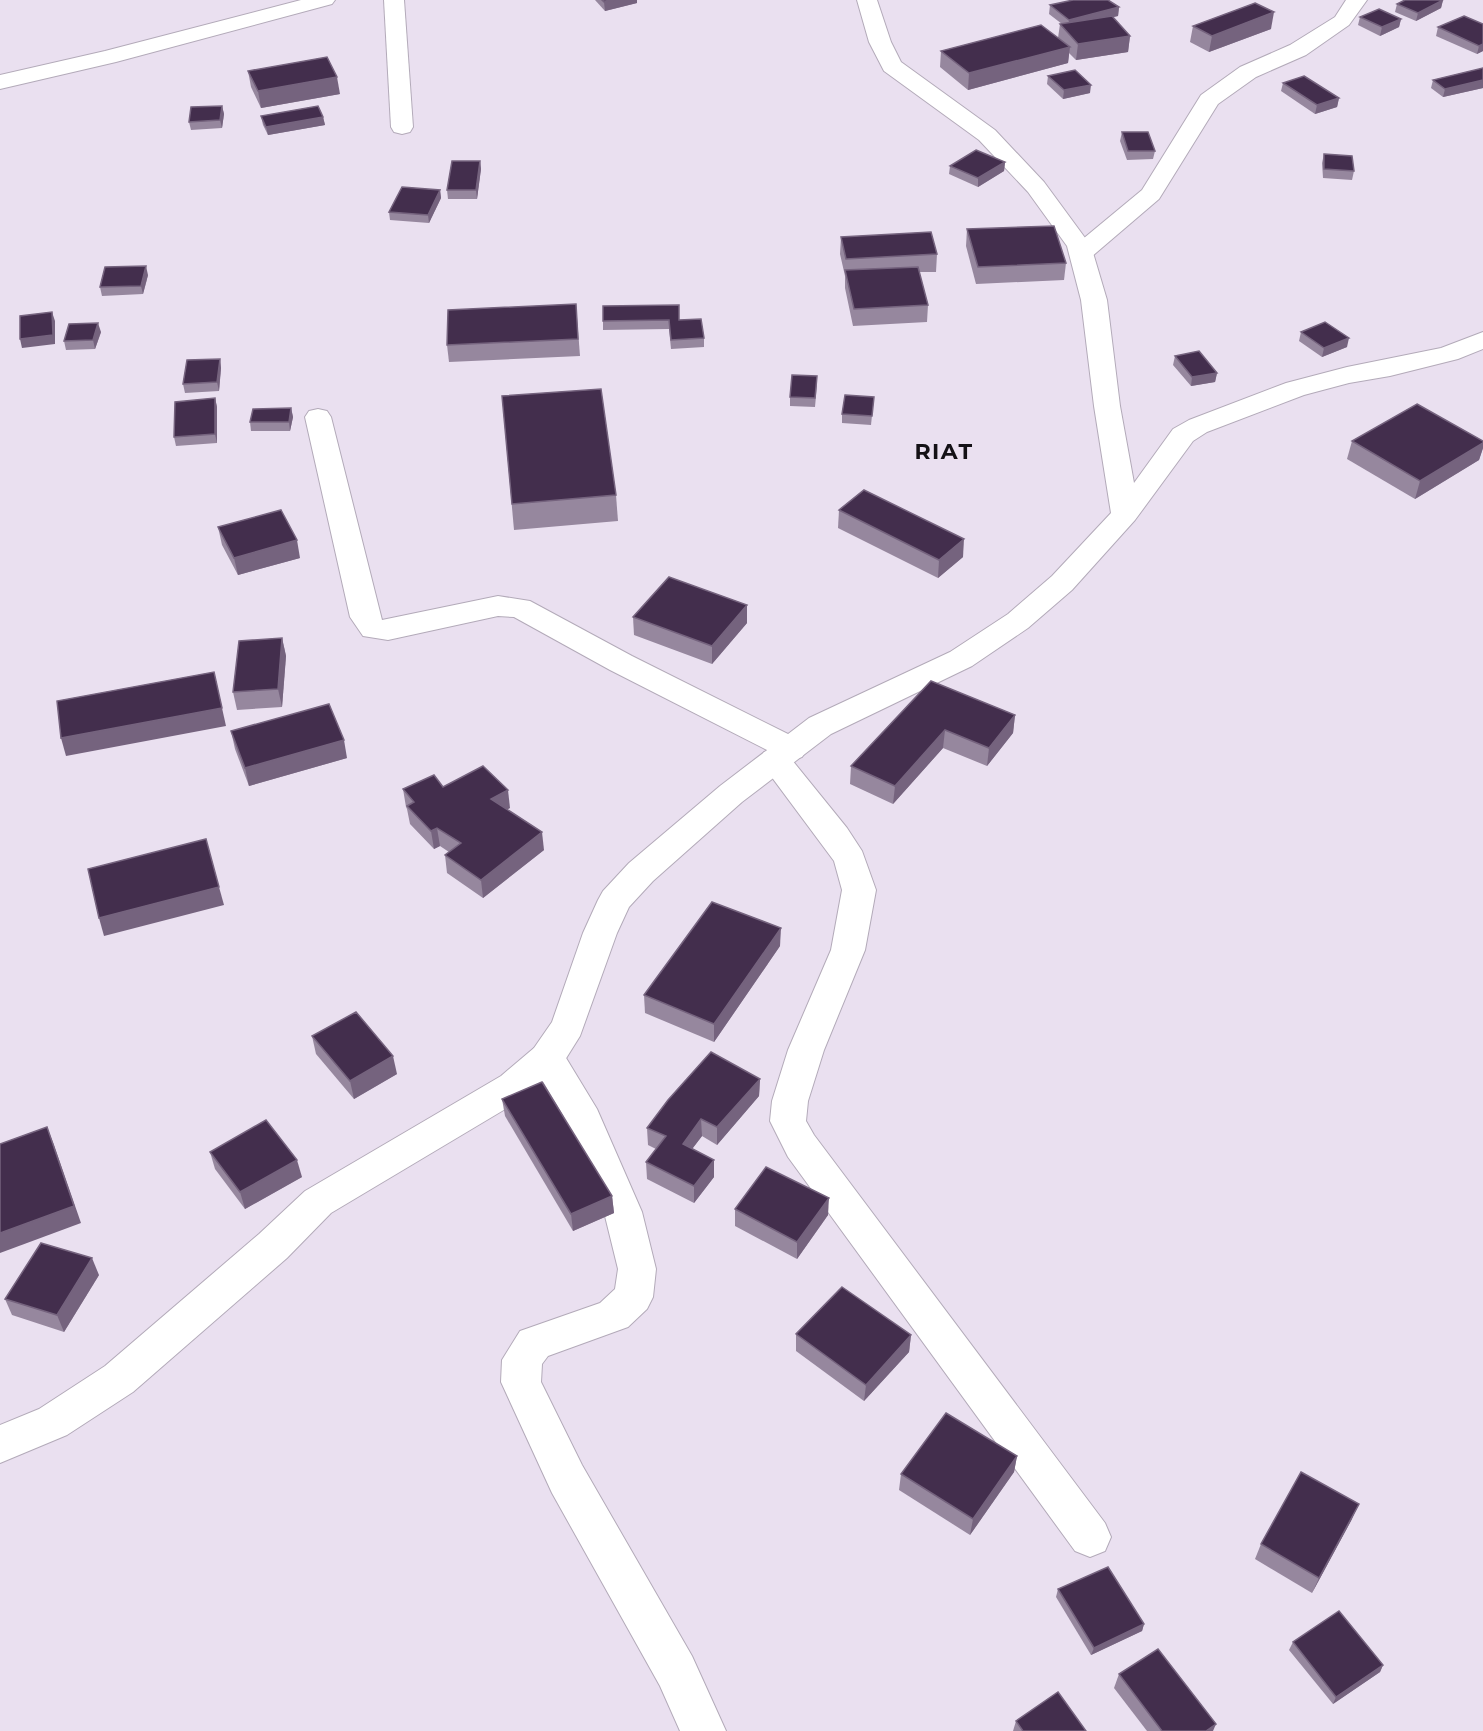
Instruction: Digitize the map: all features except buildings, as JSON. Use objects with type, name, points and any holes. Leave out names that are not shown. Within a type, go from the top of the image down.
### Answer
[{"type":"street","points":[[0,82],[108,57],[325,0]]},
{"type":"street","points":[[393,0],[402,127]]},
{"type":"street","points":[[867,0],[880,42],[892,66],[987,135],[1036,187],[1079,246],[1094,300],[1107,406],[1125,514]]},
{"type":"street","points":[[1081,253],[1151,194],[1209,100],[1248,72],[1298,50],[1342,21],[1357,0]]},
{"type":"street","points":[[0,1444],[53,1422],[119,1379],[273,1246],[318,1202],[514,1086],[547,1058],[568,1026],[600,933],[615,900],[641,872],[713,809],[820,726],[961,659],[1018,621],[1062,583],[1125,514],[1183,435],[1198,426],[1295,389],[1347,375],[1390,368],[1449,354],[1483,340]]},
{"type":"street","points":[[318,417],[365,618],[374,629],[388,630],[498,606],[520,608],[783,754],[850,860],[859,890],[848,950],[806,1050],[790,1101],[788,1121],[801,1146],[1090,1538]]},
{"type":"street","points":[[547,1058],[579,1109],[623,1212],[637,1269],[633,1297],[614,1315],[534,1343],[522,1360],[521,1382],[567,1479],[676,1671],[703,1731]]},
{"type":"district","name":"RIAT","points":[[944,451]]}]
